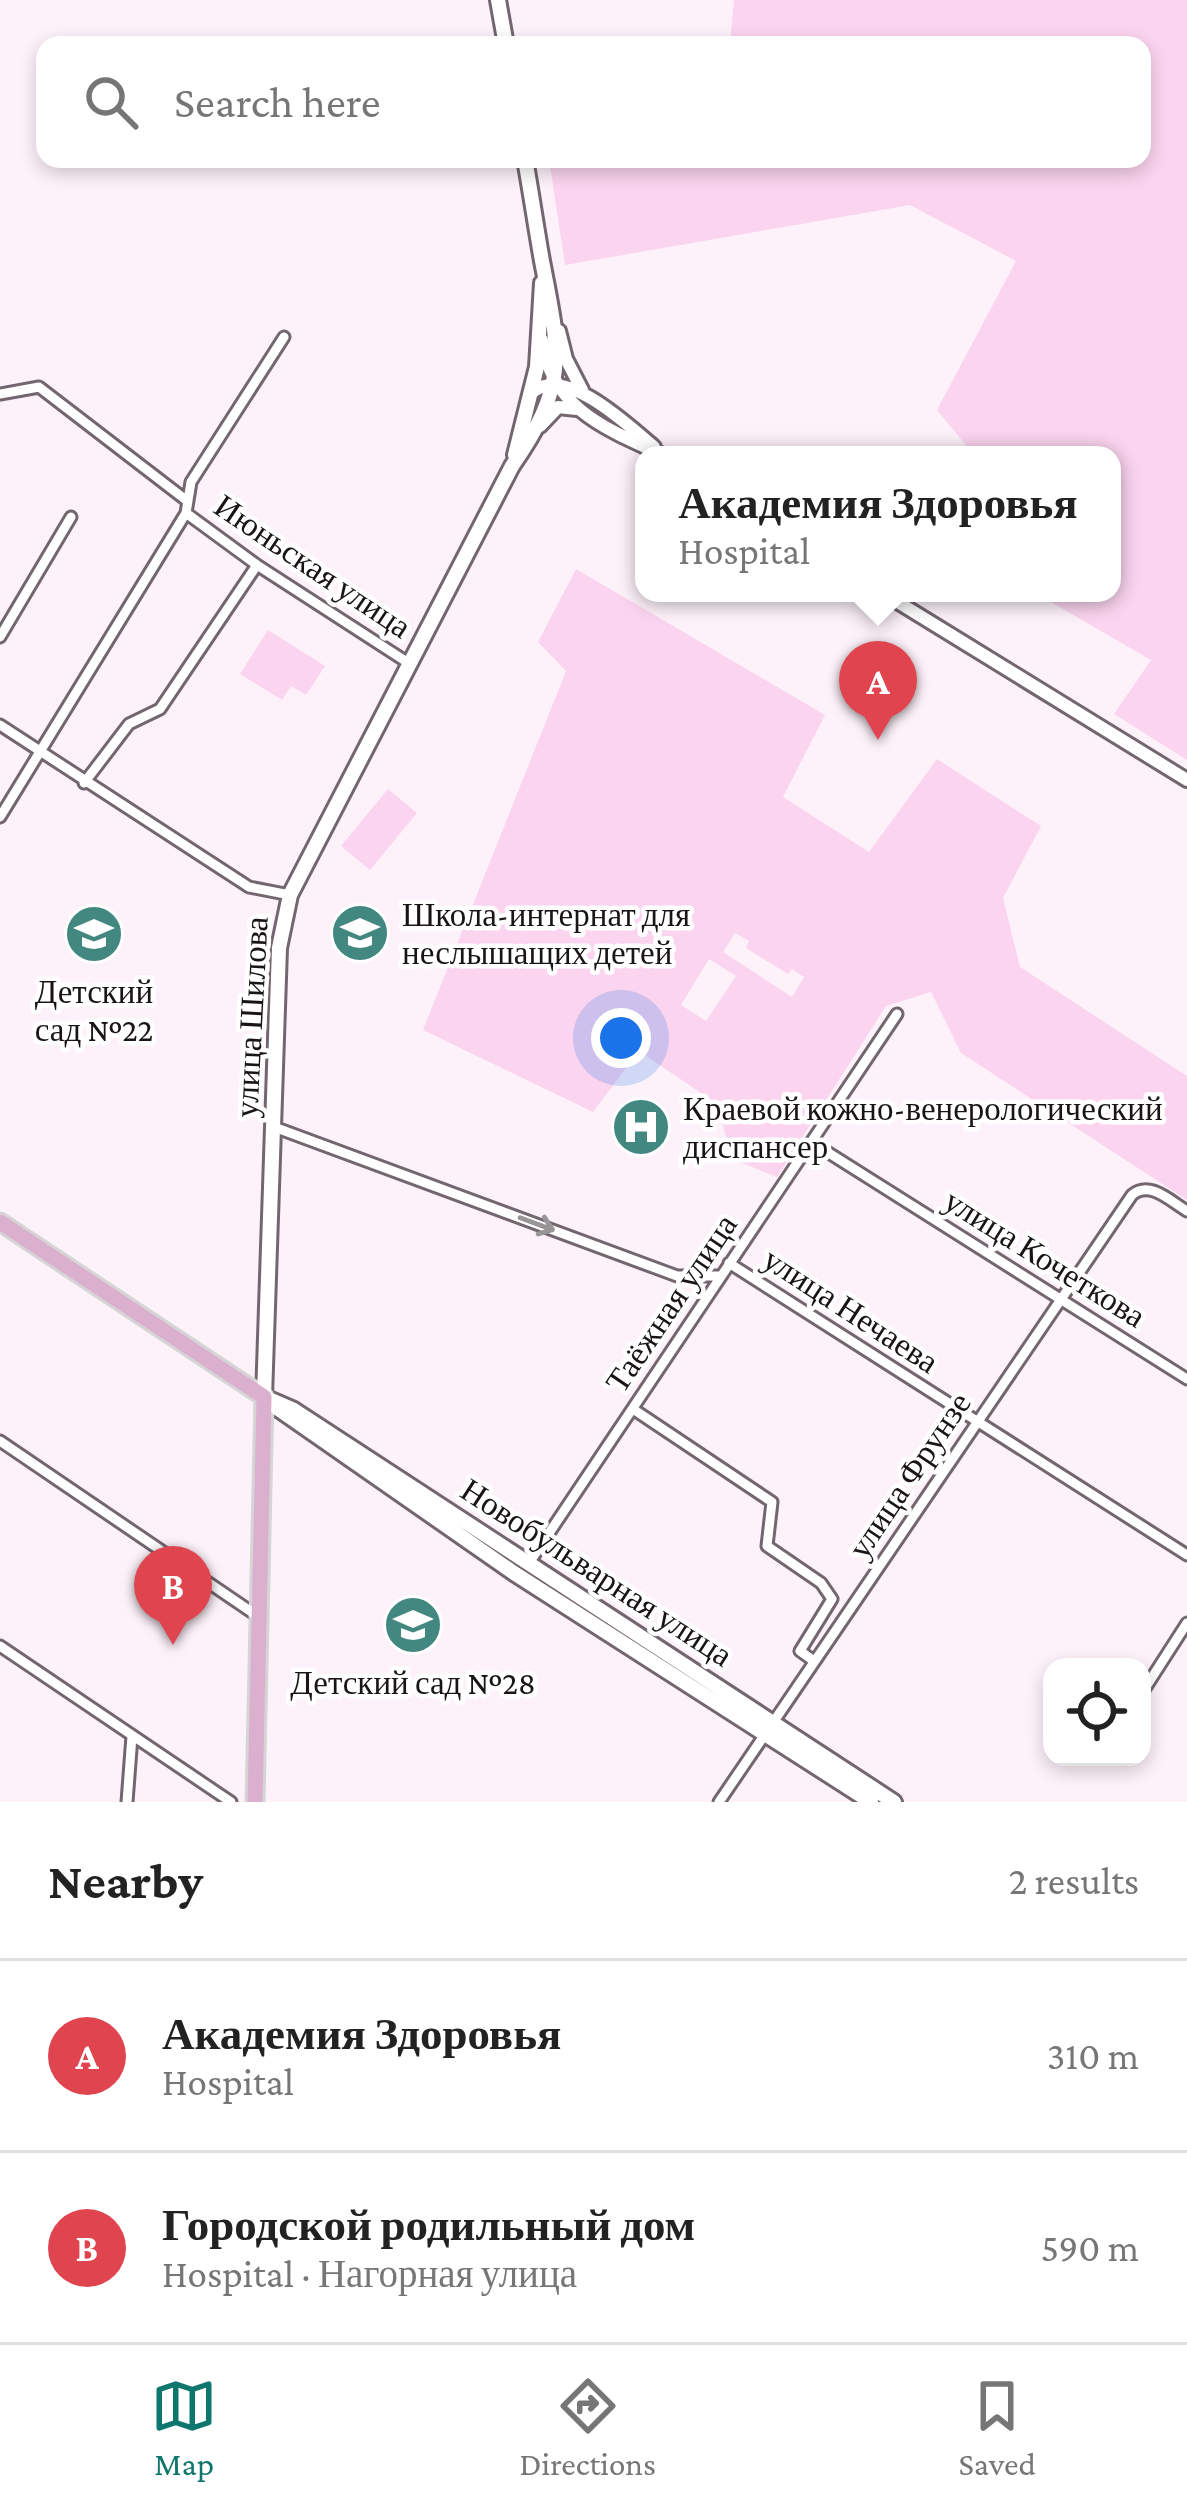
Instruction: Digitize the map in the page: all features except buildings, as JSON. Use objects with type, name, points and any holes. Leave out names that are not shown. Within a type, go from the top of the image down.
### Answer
[{"type":"main road","points":[[498,0],[504,36]]},
{"type":"main road","name":"улица Шилова","points":[[255,1802],[279,948],[290,895],[512,466],[532,437],[553,383],[543,265],[527,168]]},
{"type":"main road","points":[[512,466],[548,320]]},
{"type":"main road","name":"Новобульварная улица","points":[[0,1222],[264,1397],[294,1424],[514,1573],[894,1802]]},
{"type":"main road","name":"Новобульварная улица","points":[[264,1397],[294,1410],[530,1564],[871,1802]]},
{"type":"street","points":[[548,320],[591,400]]},
{"type":"street","name":"Июньская улица","points":[[0,817],[186,513],[191,482],[284,337]]},
{"type":"street","points":[[553,383],[578,409],[646,446]]},
{"type":"street","points":[[534,391],[553,383],[569,386],[651,446]]},
{"type":"street","points":[[0,394],[39,387],[186,500]]},
{"type":"street","points":[[532,437],[558,407],[578,409]]},
{"type":"street","name":"Июньская улица","points":[[186,513],[410,664]]},
{"type":"street","points":[[0,637],[71,517]]},
{"type":"street","points":[[84,783],[129,724],[160,709],[257,565]]},
{"type":"street","points":[[898,602],[1187,780]]},
{"type":"street","points":[[0,725],[249,887],[290,895]]},
{"type":"street","name":"Таёжная улица","points":[[530,1564],[897,1014]]},
{"type":"street","name":"улица Нечаева","points":[[274,1126],[677,1276],[721,1276]]},
{"type":"street","name":"улица Кочеткова","points":[[813,1143],[1187,1379]]},
{"type":"street","name":"улица Фрунзе","points":[[719,1802],[1132,1195],[1150,1188],[1187,1211]]},
{"type":"street","name":"улица Нечаева","points":[[729,1263],[1187,1555]]},
{"type":"street","points":[[633,1408],[772,1502],[767,1546],[821,1583],[832,1598],[800,1652],[814,1660]]},
{"type":"street","points":[[0,1441],[259,1617]]},
{"type":"street","points":[[1151,1679],[1187,1623]]},
{"type":"street","points":[[0,1646],[231,1802]]},
{"type":"street","points":[[127,1802],[132,1736]]},
{"type":"shaded area","points":[[734,0],[1187,0],[1187,760],[1114,714],[1151,660],[1051,602],[1121,602],[1121,446],[967,446],[937,410],[1016,261],[910,205],[565,265],[550,168],[1151,168],[1151,36],[731,36]]},
{"type":"shaded area","points":[[576,569],[825,715],[783,797],[869,852],[937,759],[1041,826],[1003,898],[1020,967],[1187,1076],[1187,1200],[961,1053],[931,992],[886,1006],[777,1177],[732,1159],[717,1104],[639,1051],[593,1112],[423,1030],[566,671],[538,642]],"holes":[[[735,933],[749,941],[746,948],[788,974],[792,969],[804,977],[792,997],[723,952]],[[709,959],[736,976],[706,1021],[681,1005]]]},
{"type":"shaded area","points":[[268,630],[325,666],[306,695],[291,686],[282,700],[240,674]]},
{"type":"shaded area","points":[[388,789],[417,813],[370,870],[341,846]]},
{"type":"place","name":"Академия Здоровья","points":[[878,740]]},
{"type":"place","name":"Школа-интернат для неслышащих детей","points":[[360,933]]},
{"type":"place","name":"Детский сад №22","points":[[94,934]]},
{"type":"place","name":"Краевой кожно-венерологический диспансер","points":[[641,1127]]},
{"type":"place","name":"Детский сад №28","points":[[413,1625]]},
{"type":"place","name":"Городской родильный дом","points":[[173,1645]]}]
